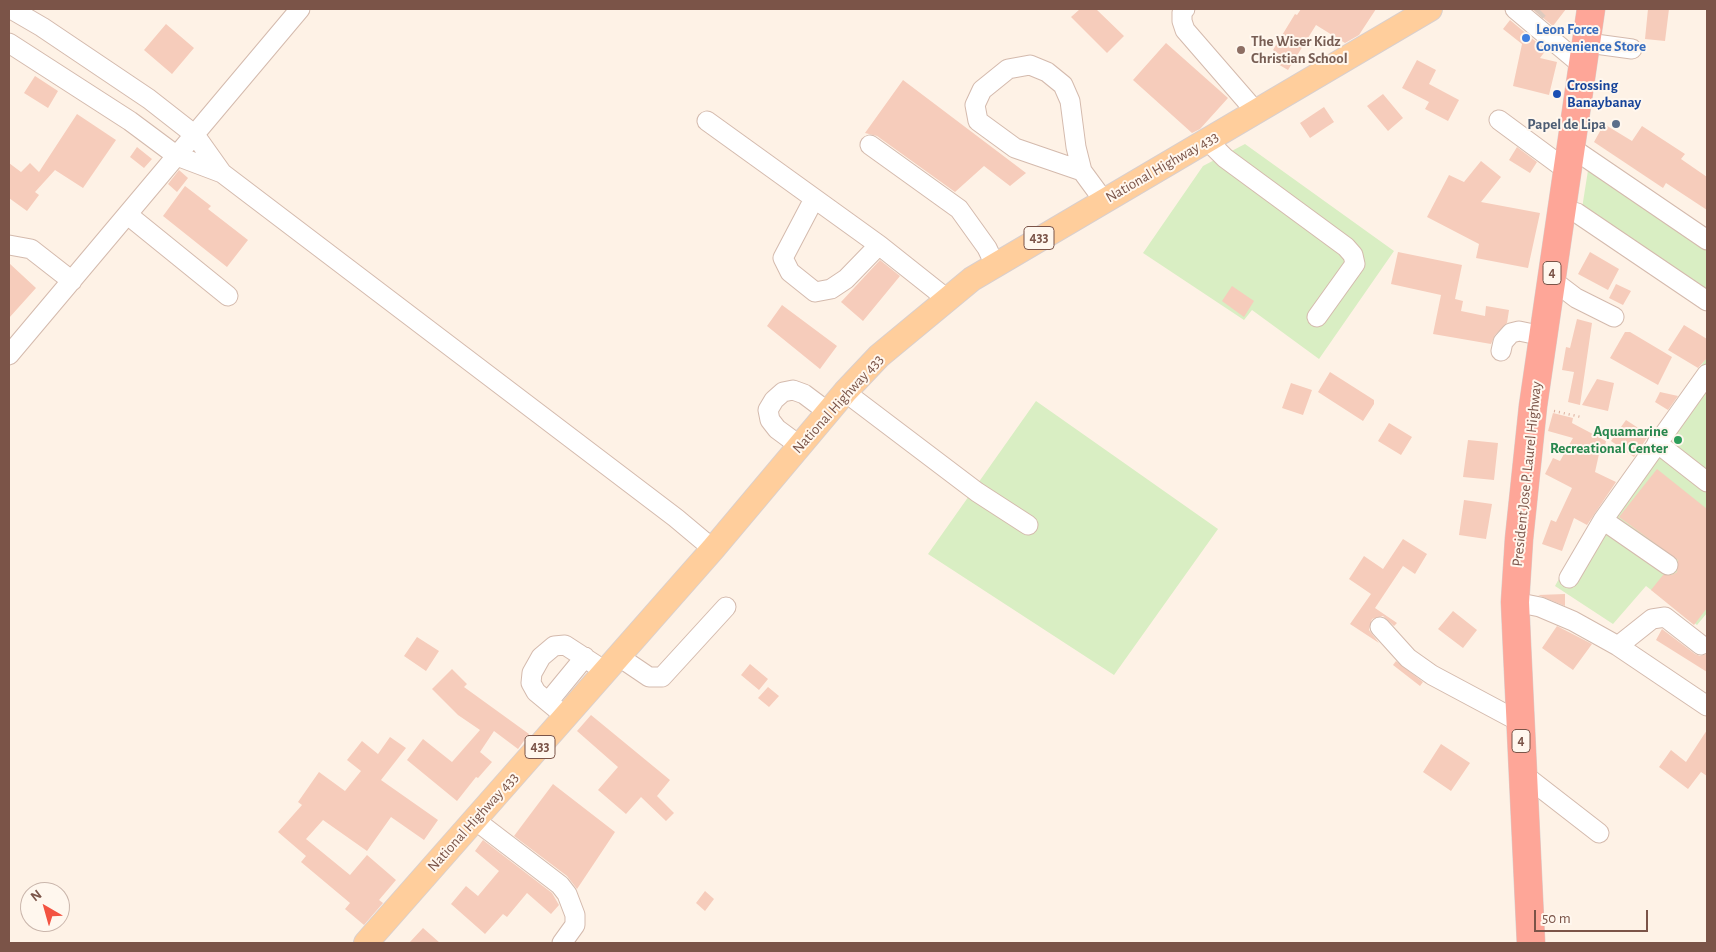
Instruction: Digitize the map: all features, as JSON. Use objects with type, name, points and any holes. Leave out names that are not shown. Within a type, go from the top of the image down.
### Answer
[{"type":"highway","name":"President Jose P. Laurel Highway","points":[[1531,943],[1515,602],[1518,539],[1533,406],[1586,55],[1591,9]]},
{"type":"main road","name":"National Highway 433","points":[[366,943],[475,820],[556,709],[611,664],[713,549],[845,392],[879,356],[947,299],[995,265],[1430,9]]},
{"type":"street","points":[[11,9],[42,26],[149,99],[195,135],[222,172],[676,518],[713,549]]},
{"type":"street","points":[[9,355],[300,9]]},
{"type":"street","points":[[1185,9],[1182,12],[1182,21],[1185,30],[1257,112]]},
{"type":"street","points":[[1516,9],[1533,16],[1586,55],[1632,49]]},
{"type":"street","points":[[9,43],[130,121],[177,156],[222,172]]},
{"type":"street","points":[[1082,171],[1015,148],[978,122],[975,105],[982,90],[1008,69],[1030,65],[1047,72],[1064,85],[1070,101],[1076,146],[1082,171],[1104,201]]},
{"type":"street","points":[[1498,120],[1707,240]]},
{"type":"street","points":[[707,121],[879,245],[947,299]]},
{"type":"street","points":[[1208,141],[1225,158],[1346,247],[1353,255],[1354,264],[1317,317]]},
{"type":"street","points":[[870,145],[958,209],[987,248],[995,265]]},
{"type":"street","points":[[814,199],[783,258],[790,272],[814,292],[832,289],[846,278],[879,245]]},
{"type":"street","points":[[1563,208],[1577,213],[1707,302]]},
{"type":"street","points":[[128,215],[228,296]]},
{"type":"street","points":[[9,245],[31,248],[72,281]]},
{"type":"street","points":[[1551,279],[1576,298],[1614,317]]},
{"type":"street","points":[[1501,351],[1503,342],[1512,333],[1519,331],[1543,336]]},
{"type":"street","points":[[1569,578],[1604,520],[1707,374]]},
{"type":"street","points":[[800,446],[777,429],[770,420],[768,410],[774,400],[783,392],[793,390],[804,394],[828,412]]},
{"type":"street","points":[[845,392],[977,492],[1028,525]]},
{"type":"street","points":[[1657,443],[1707,482]]},
{"type":"street","points":[[1604,520],[1668,566]]},
{"type":"street","points":[[1515,602],[1540,607],[1573,621],[1618,646],[1707,706]]},
{"type":"street","points":[[585,657],[556,709],[536,692],[530,683],[532,673],[541,657],[554,646],[565,644],[585,657],[649,677],[662,677],[726,607]]},
{"type":"street","points":[[1618,646],[1652,619],[1665,617],[1701,645]]},
{"type":"street","points":[[1380,627],[1408,658],[1432,675],[1520,722]]},
{"type":"street","points":[[1523,774],[1599,832]]},
{"type":"street","points":[[475,820],[560,885],[567,894],[575,915],[575,925],[562,943]]},
{"type":"path","points":[[1533,406],[1581,417]]},
{"type":"green space","points":[[1245,144],[1394,251],[1319,359],[1252,310],[1244,320],[1143,253],[1203,166]]},
{"type":"green space","points":[[1589,164],[1707,247],[1707,309],[1580,221]]},
{"type":"green space","name":"Aquamarine Recreational Center","points":[[1707,357],[1707,613],[1697,625],[1646,586],[1613,624],[1555,586],[1590,523]]},
{"type":"green space","points":[[1036,401],[1218,529],[1114,675],[928,554]]},
{"type":"building","points":[[1080,9],[1096,9],[1124,36],[1107,53],[1071,17]]},
{"type":"building","points":[[1301,9],[1376,9],[1359,35],[1345,43],[1316,25],[1288,70],[1276,63],[1279,54],[1273,50],[1295,14],[1297,15]]},
{"type":"building","points":[[1532,9],[1566,9],[1553,26]]},
{"type":"building","points":[[1648,9],[1669,9],[1665,41],[1645,39]]},
{"type":"building","points":[[1510,20],[1546,50],[1540,58],[1557,62],[1549,95],[1513,86],[1522,44],[1503,29]]},
{"type":"building","points":[[166,24],[194,48],[172,74],[144,50]]},
{"type":"building","points":[[1166,43],[1228,98],[1200,129],[1192,133],[1133,80]]},
{"type":"building","points":[[1417,60],[1436,70],[1429,84],[1459,100],[1448,121],[1425,109],[1429,102],[1402,88]]},
{"type":"building","points":[[35,76],[58,91],[48,108],[24,93]]},
{"type":"building","points":[[903,80],[1026,173],[1010,186],[984,166],[955,192],[877,136],[865,133]]},
{"type":"building","points":[[1383,94],[1403,118],[1388,131],[1367,106]]},
{"type":"building","points":[[1324,107],[1334,122],[1310,138],[1300,123]]},
{"type":"building","points":[[77,114],[116,140],[83,188],[55,170],[35,192],[39,195],[27,211],[9,198],[9,163],[21,172],[30,163],[39,172]]},
{"type":"building","points":[[1604,124],[1632,141],[1642,126],[1685,154],[1681,159],[1707,177],[1707,210],[1666,183],[1663,188],[1594,142]]},
{"type":"building","points":[[137,147],[152,159],[144,168],[130,157]]},
{"type":"building","points":[[1517,147],[1537,162],[1530,173],[1509,160]]},
{"type":"building","points":[[1481,161],[1501,177],[1481,202],[1540,213],[1528,268],[1476,258],[1479,244],[1427,217],[1449,175],[1464,182]]},
{"type":"building","points":[[179,170],[188,178],[177,192],[168,184]]},
{"type":"building","points":[[185,186],[211,206],[208,209],[248,240],[227,267],[163,216]]},
{"type":"building","points":[[1398,252],[1462,265],[1455,299],[1463,301],[1461,311],[1485,316],[1486,306],[1509,310],[1507,323],[1495,335],[1491,344],[1433,334],[1441,295],[1391,284]]},
{"type":"building","points":[[1590,252],[1619,269],[1608,290],[1578,274]]},
{"type":"building","points":[[880,260],[900,276],[863,321],[841,302]]},
{"type":"building","points":[[9,263],[36,288],[9,318]]},
{"type":"building","points":[[1616,284],[1631,291],[1623,305],[1609,298]]},
{"type":"building","points":[[1232,286],[1254,301],[1244,317],[1222,301]]},
{"type":"building","points":[[782,305],[837,346],[820,369],[767,326]]},
{"type":"building","points":[[1577,319],[1592,323],[1580,405],[1568,402],[1574,372],[1562,370],[1566,347],[1570,348]]},
{"type":"building","points":[[1684,325],[1707,339],[1707,358],[1698,368],[1668,350]]},
{"type":"building","points":[[1625,332],[1630,332],[1672,357],[1658,385],[1610,358]]},
{"type":"building","points":[[1330,372],[1374,400],[1374,404],[1363,421],[1318,392]]},
{"type":"building","points":[[1597,379],[1614,383],[1608,411],[1582,405]]},
{"type":"building","points":[[1291,383],[1312,390],[1303,415],[1282,408]]},
{"type":"building","points":[[1660,392],[1678,396],[1668,410],[1655,402]]},
{"type":"building","points":[[1553,413],[1573,418],[1572,423],[1606,441],[1605,446],[1601,445],[1595,472],[1616,482],[1587,525],[1574,518],[1562,551],[1542,544],[1551,520],[1556,522],[1572,488],[1545,474],[1553,458],[1560,461],[1573,438],[1548,431]]},
{"type":"building","points":[[1626,420],[1649,435],[1634,457],[1611,441]]},
{"type":"building","points":[[1389,423],[1412,437],[1401,455],[1378,441]]},
{"type":"building","points":[[1468,440],[1498,443],[1494,480],[1463,477]]},
{"type":"building","points":[[1657,469],[1707,509],[1707,608],[1694,625],[1651,590],[1663,575],[1672,575],[1677,572],[1678,560],[1619,517]]},
{"type":"building","points":[[1464,500],[1492,504],[1486,539],[1459,535]]},
{"type":"building","points":[[1403,539],[1427,554],[1415,574],[1403,566],[1375,608],[1397,623],[1394,626],[1383,616],[1372,619],[1369,630],[1379,643],[1350,624],[1371,594],[1349,579],[1364,556],[1383,569]]},
{"type":"building","points":[[1565,594],[1565,606],[1538,595]]},
{"type":"building","points":[[1453,611],[1477,630],[1463,648],[1438,629]]},
{"type":"building","points":[[1557,626],[1592,644],[1573,670],[1542,648]]},
{"type":"building","points":[[1662,629],[1695,654],[1700,656],[1707,654],[1707,672],[1656,640]]},
{"type":"building","points":[[417,637],[439,651],[426,671],[404,656]]},
{"type":"building","points":[[1396,661],[1423,682],[1420,686],[1393,665]]},
{"type":"building","points":[[750,664],[768,679],[759,690],[741,675]]},
{"type":"building","points":[[452,669],[467,684],[464,687],[529,734],[518,749],[494,731],[480,752],[492,762],[478,778],[476,777],[457,801],[407,760],[423,739],[452,762],[480,730],[458,715],[432,689]]},
{"type":"building","points":[[768,687],[779,696],[769,707],[758,698]]},
{"type":"building","points":[[591,715],[670,780],[657,796],[674,813],[666,821],[641,797],[626,814],[598,790],[618,767],[577,731]]},
{"type":"building","points":[[1707,730],[1707,776],[1701,772],[1688,789],[1659,767],[1671,750],[1686,762]]},
{"type":"building","points":[[390,737],[406,748],[381,780],[438,820],[424,840],[391,817],[367,851],[323,820],[306,839],[350,875],[367,855],[396,880],[379,900],[383,903],[364,925],[345,909],[350,903],[301,862],[306,856],[278,832],[302,805],[298,802],[319,772],[345,791],[361,771],[347,760],[362,741],[378,754]]},
{"type":"building","points":[[1441,744],[1470,763],[1451,791],[1423,772]]},
{"type":"building","points":[[553,784],[615,832],[577,889],[567,876],[514,836]]},
{"type":"building","points":[[483,840],[552,893],[559,905],[551,914],[527,893],[507,917],[503,914],[485,934],[451,904],[466,886],[478,896],[499,871],[475,851]]},
{"type":"building","points":[[705,891],[714,899],[705,911],[696,903]]},
{"type":"building","points":[[423,928],[440,943],[409,943]]},
{"type":"tunnel","points":[[1536,12],[1539,9]]},
{"type":"place","name":"Leon Force Convenience Store","points":[[1526,38]]},
{"type":"place","name":"The Wiser Kidz Christian School","points":[[1241,50]]},
{"type":"place","name":"Crossing Banaybanay","points":[[1557,94]]},
{"type":"place","name":"Papel de Lipa","points":[[1616,124]]},
{"type":"place","name":"Aquamarine Recreational Center","points":[[1678,440]]}]
